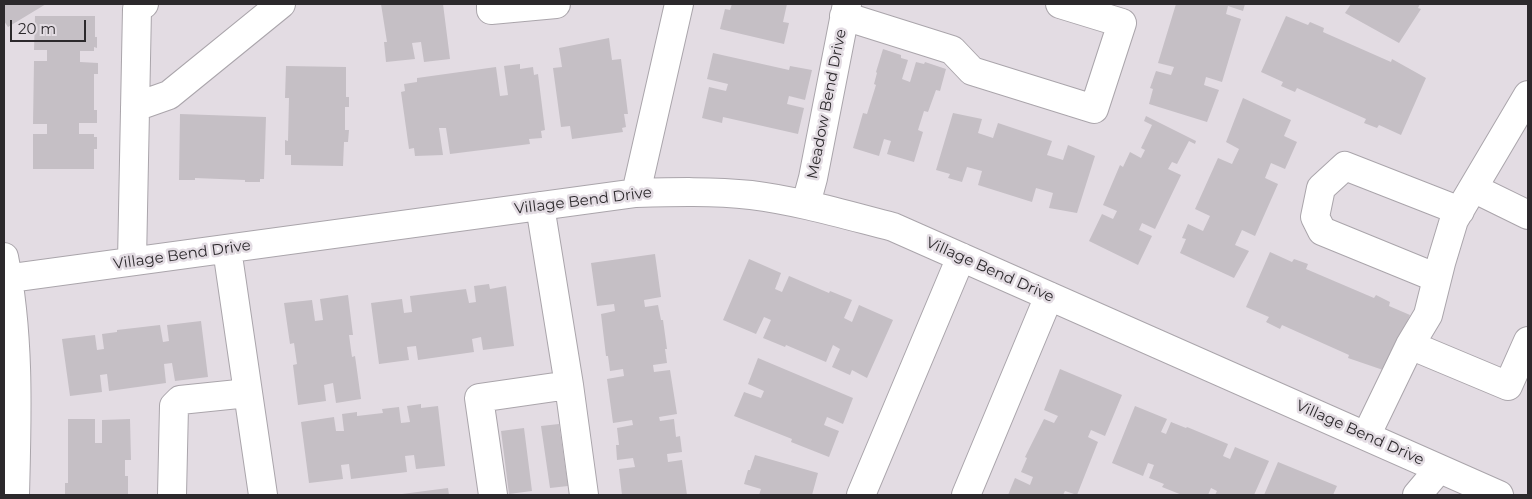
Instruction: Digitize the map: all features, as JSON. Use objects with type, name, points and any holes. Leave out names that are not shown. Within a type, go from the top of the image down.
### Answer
[{"type":"street","points":[[132,262],[137,9],[144,4]]},
{"type":"street","points":[[135,107],[169,95],[281,4]]},
{"type":"street","points":[[490,4],[492,10],[556,4]]},
{"type":"street","points":[[636,193],[679,4]]},
{"type":"street","points":[[845,10],[952,50],[972,71],[1094,109],[1122,23],[1060,4]]},
{"type":"street","name":"Meadow Bend Drive","points":[[806,204],[813,178],[845,10]]},
{"type":"street","points":[[1366,436],[1410,344],[1428,315],[1454,220],[1528,95]]},
{"type":"street","points":[[1437,278],[1322,230],[1315,217],[1321,188],[1345,166],[1467,200],[1528,214]]},
{"type":"street","name":"Village Bend Drive","points":[[5,271],[132,262],[636,193],[707,192],[750,195],[806,204],[893,227],[1499,495]]},
{"type":"street","points":[[540,206],[570,385],[584,495]]},
{"type":"street","points":[[226,249],[263,495]]},
{"type":"street","points":[[861,495],[961,257]]},
{"type":"street","points":[[5,271],[17,384],[15,495]]},
{"type":"street","points":[[966,495],[1049,296]]},
{"type":"street","points":[[1410,344],[1508,386],[1528,341]]},
{"type":"street","points":[[493,495],[479,398],[570,385]]},
{"type":"street","points":[[172,495],[174,406],[180,400],[248,393]]},
{"type":"street","points":[[1417,495],[1440,469]]},
{"type":"building","points":[[4,4],[46,4],[8,27],[4,21]]},
{"type":"building","points":[[381,4],[443,4],[450,59],[424,62],[421,42],[412,43],[415,59],[386,62],[384,42],[387,42]]},
{"type":"building","points":[[732,4],[787,4],[783,22],[789,23],[784,44],[720,29],[725,9],[730,10]]},
{"type":"building","points":[[1176,4],[1245,4],[1243,11],[1228,6],[1226,14],[1241,19],[1222,82],[1206,77],[1204,85],[1219,90],[1207,122],[1149,104],[1153,89],[1150,88],[1156,71],[1171,75],[1174,67],[1158,63]]},
{"type":"building","points":[[1351,4],[1420,4],[1418,8],[1421,9],[1399,43],[1345,13]]},
{"type":"building","points":[[35,16],[95,16],[97,48],[94,47],[94,51],[80,51],[80,62],[98,63],[98,74],[94,74],[94,110],[97,110],[97,123],[79,123],[79,134],[94,134],[94,137],[97,137],[97,149],[94,149],[94,169],[33,169],[33,134],[47,134],[47,124],[33,124],[34,61],[47,61],[47,50],[34,50]]},
{"type":"building","points":[[1286,16],[1308,25],[1310,22],[1324,28],[1323,32],[1391,62],[1392,59],[1426,78],[1401,135],[1379,125],[1377,128],[1364,123],[1366,119],[1297,88],[1295,92],[1281,86],[1283,82],[1261,72]]},
{"type":"building","points":[[609,38],[612,60],[621,59],[628,114],[624,114],[626,127],[622,128],[623,132],[572,139],[570,126],[561,127],[553,68],[562,67],[559,48]]},
{"type":"building","points":[[883,49],[901,55],[901,58],[908,60],[902,79],[910,82],[916,62],[924,64],[925,62],[946,69],[940,91],[936,90],[928,112],[924,111],[918,130],[923,132],[914,162],[887,154],[891,141],[884,139],[879,156],[853,148],[863,113],[867,114],[876,85],[874,84],[876,72]]},
{"type":"building","points":[[713,53],[789,70],[790,66],[812,70],[805,100],[789,96],[787,104],[804,108],[798,134],[723,117],[722,123],[702,118],[709,87],[726,91],[728,84],[707,79]]},
{"type":"building","points":[[520,64],[520,69],[533,67],[534,75],[538,74],[545,130],[541,131],[542,138],[529,139],[530,144],[450,154],[446,128],[439,128],[443,155],[415,156],[414,148],[409,149],[401,92],[405,91],[404,84],[417,82],[417,78],[496,67],[500,96],[508,95],[504,66]]},
{"type":"building","points":[[286,66],[346,67],[346,97],[349,97],[349,107],[345,107],[345,130],[349,130],[348,142],[344,142],[343,166],[291,165],[291,155],[285,155],[285,140],[288,141],[289,98],[285,98]]},
{"type":"building","points":[[1243,98],[1291,120],[1284,136],[1297,142],[1285,169],[1271,163],[1265,178],[1278,184],[1255,236],[1242,230],[1235,245],[1249,251],[1234,278],[1180,253],[1186,239],[1182,238],[1188,224],[1203,231],[1210,216],[1195,209],[1218,158],[1232,164],[1239,149],[1226,142]]},
{"type":"building","points":[[953,113],[982,119],[978,133],[993,138],[998,123],[1052,141],[1047,155],[1063,160],[1068,145],[1095,156],[1077,213],[1049,208],[1053,193],[1036,188],[1032,202],[978,185],[982,171],[967,167],[962,182],[948,178],[950,174],[936,170]]},
{"type":"building","points":[[180,114],[266,117],[264,179],[260,179],[260,182],[195,178],[195,180],[179,180]]},
{"type":"building","points":[[1146,116],[1196,141],[1195,144],[1189,141],[1177,164],[1172,162],[1168,169],[1181,175],[1155,229],[1142,223],[1139,230],[1152,236],[1138,265],[1089,241],[1102,214],[1113,219],[1117,211],[1103,205],[1120,165],[1123,167],[1130,152],[1141,158],[1145,150],[1141,148],[1152,125],[1144,121]]},
{"type":"building","points":[[1270,252],[1292,262],[1294,259],[1308,264],[1306,269],[1374,298],[1376,295],[1390,302],[1389,306],[1410,315],[1386,371],[1348,358],[1349,355],[1282,325],[1280,329],[1266,322],[1269,317],[1246,307]]},
{"type":"building","points":[[655,254],[661,297],[644,300],[645,307],[658,305],[661,320],[663,320],[667,363],[653,365],[654,372],[670,370],[677,414],[659,417],[660,421],[674,419],[676,437],[680,436],[682,452],[667,454],[668,462],[682,460],[687,495],[622,495],[619,469],[635,467],[633,458],[617,460],[616,445],[619,445],[617,428],[633,425],[632,420],[613,423],[607,379],[624,376],[623,369],[610,371],[608,356],[606,356],[601,314],[615,311],[614,304],[597,306],[591,263]]},
{"type":"building","points":[[749,259],[781,273],[775,289],[782,292],[789,276],[829,293],[830,291],[852,300],[844,318],[852,322],[859,305],[893,320],[867,378],[852,370],[850,375],[832,367],[840,349],[833,345],[826,362],[786,345],[785,347],[763,338],[771,320],[764,317],[756,334],[723,320]]},
{"type":"building","points":[[489,284],[490,289],[506,286],[514,346],[483,350],[481,337],[472,339],[474,352],[418,360],[416,346],[407,347],[409,360],[379,364],[371,303],[402,299],[404,313],[412,312],[410,296],[466,289],[469,303],[476,302],[474,286]]},
{"type":"building","points":[[348,295],[353,335],[349,335],[352,357],[355,356],[361,399],[336,403],[333,383],[324,385],[326,401],[298,405],[293,365],[297,364],[294,343],[290,344],[284,303],[312,300],[315,321],[323,320],[320,299]]},
{"type":"building","points":[[201,321],[208,377],[175,381],[172,363],[164,364],[166,383],[109,391],[107,374],[100,375],[102,392],[70,396],[62,339],[95,335],[97,350],[104,349],[102,334],[117,332],[117,330],[160,325],[163,342],[169,341],[167,325]]},
{"type":"building","points":[[758,358],[853,398],[843,424],[827,417],[824,425],[839,431],[829,457],[791,442],[792,439],[734,416],[744,392],[761,398],[764,391],[748,384]]},
{"type":"building","points":[[1060,369],[1122,395],[1105,436],[1091,430],[1088,437],[1098,442],[1077,495],[1065,491],[1063,495],[1008,495],[1015,478],[1030,485],[1033,477],[1021,472],[1027,458],[1025,457],[1044,419],[1054,423],[1058,416],[1044,410]]},
{"type":"building","points":[[421,404],[421,408],[438,406],[445,466],[416,469],[414,455],[405,456],[407,472],[351,479],[349,464],[341,465],[343,479],[309,483],[301,422],[334,417],[336,431],[344,431],[342,414],[357,412],[357,416],[383,413],[382,409],[399,407],[401,423],[410,422],[407,406]]},
{"type":"building","points":[[1135,406],[1167,419],[1161,432],[1166,434],[1171,422],[1228,444],[1223,456],[1230,459],[1235,447],[1269,461],[1254,495],[1215,495],[1217,491],[1211,488],[1208,495],[1182,495],[1162,487],[1164,484],[1149,478],[1154,465],[1148,463],[1143,476],[1112,463]]},
{"type":"building","points":[[68,419],[95,419],[95,443],[102,443],[102,420],[130,419],[131,460],[125,460],[125,476],[128,476],[128,495],[65,495],[65,483],[68,483]]},
{"type":"building","points":[[559,424],[568,486],[550,488],[541,426]]},
{"type":"building","points":[[524,428],[532,491],[509,494],[501,431]]},
{"type":"building","points":[[755,455],[818,473],[812,495],[759,495],[761,489],[744,484]]},
{"type":"building","points":[[1278,462],[1337,486],[1333,495],[1264,495]]},
{"type":"building","points":[[448,488],[449,495],[402,495],[402,494]]}]
